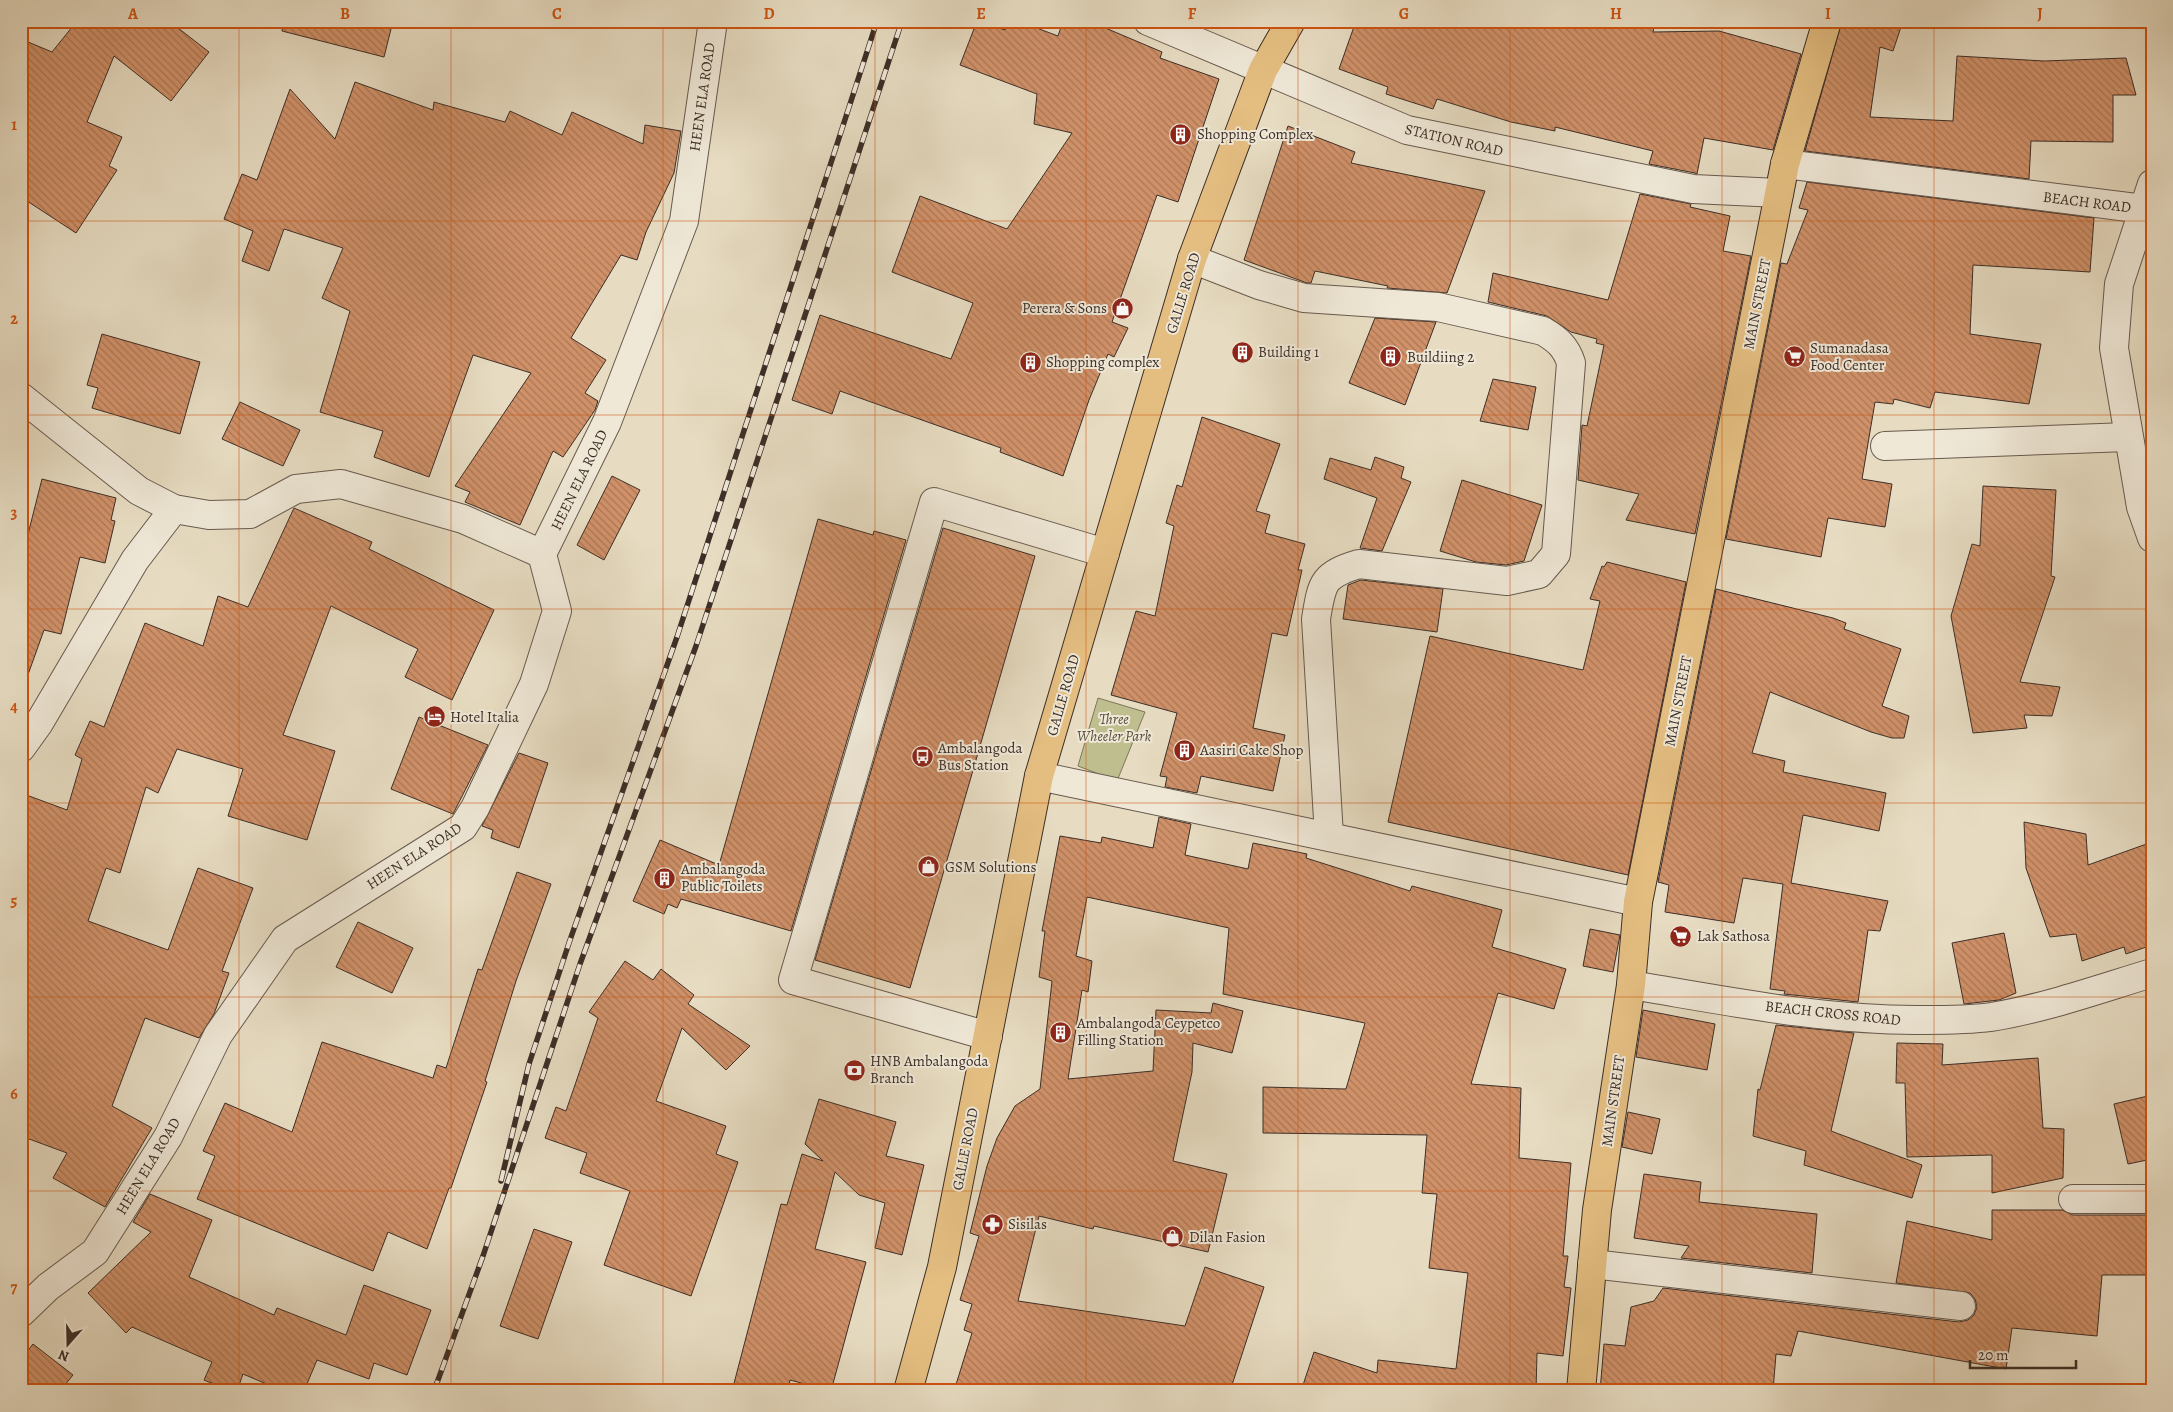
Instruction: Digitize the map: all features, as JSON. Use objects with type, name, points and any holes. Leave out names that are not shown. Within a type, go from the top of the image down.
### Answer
[{"type":"main road","name":"GALLE ROAD","points":[[908,1391],[942,1267],[1039,776],[1192,259],[1263,70],[1291,21]]},
{"type":"main road","name":"MAIN STREET","points":[[1581,1391],[1597,1210],[1630,985],[1638,902],[1785,164],[1827,21]]},
{"type":"street","name":"HEEN ELA ROAD","points":[[21,1313],[48,1287],[95,1252],[168,1136],[218,1035],[284,939],[463,827],[476,808],[534,684],[556,611],[542,554],[607,422],[684,221],[713,21]]},
{"type":"street","name":"STATION ROAD","points":[[1148,21],[1407,130],[1693,189],[1779,193]]},
{"type":"street","name":"BEACH ROAD","points":[[1785,164],[2148,196],[2119,284],[2114,348],[2140,508],[2152,538]]},
{"type":"street","points":[[1192,259],[1259,285],[1304,298],[1438,307],[1543,331],[1558,340],[1567,350],[1572,363],[1556,554],[1539,574],[1507,581],[1359,564],[1339,570],[1321,586],[1316,619],[1329,836]]},
{"type":"street","points":[[21,397],[139,490],[174,509],[209,515],[250,514],[296,488],[341,484],[463,519],[542,554]]},
{"type":"street","points":[[1885,446],[2128,437]]},
{"type":"street","points":[[988,1036],[792,980],[934,502],[1105,553]]},
{"type":"street","points":[[21,748],[39,724],[91,632],[113,600],[135,560],[174,509]]},
{"type":"street","points":[[1039,776],[1638,902]]},
{"type":"street","name":"BEACH CROSS ROAD","points":[[1630,985],[1808,1014],[1884,1020],[1938,1020],[1990,1017],[2038,1007],[2152,972]]},
{"type":"street","points":[[2073,1199],[2152,1199]]},
{"type":"street","points":[[1592,1264],[1961,1306]]},
{"type":"green space","name":"Three Wheeler Park","points":[[1098,698],[1145,712],[1117,781],[1078,766]]},
{"type":"building","points":[[77,21],[169,21],[209,52],[171,101],[114,56],[87,122],[122,137],[109,166],[117,170],[76,233],[21,197],[21,39],[52,52]]},
{"type":"building","points":[[283,21],[393,21],[384,57],[282,31]]},
{"type":"building","points":[[977,21],[1005,30],[1008,21],[1018,21],[1058,36],[1063,21],[1089,21],[1162,52],[1160,58],[1219,79],[1178,202],[1157,195],[1112,322],[1128,328],[1114,357],[1108,354],[1089,400],[1063,476],[1000,452],[1001,448],[840,391],[832,414],[792,400],[820,315],[951,359],[973,303],[892,272],[920,196],[1007,229],[1072,133],[1034,124],[1037,94],[960,65]]},
{"type":"building","points":[[1356,21],[1655,21],[1653,32],[1719,31],[1801,54],[1773,150],[1704,138],[1697,174],[1649,164],[1653,151],[1555,127],[1555,131],[1511,122],[1437,99],[1433,109],[1386,94],[1388,87],[1339,69]]},
{"type":"building","points":[[1842,21],[1903,21],[1893,51],[1880,47],[1870,117],[1953,121],[1957,56],[2044,61],[2126,58],[2136,95],[2113,95],[2113,142],[2031,141],[2029,179],[1805,151]]},
{"type":"building","points":[[355,82],[433,110],[434,102],[505,122],[510,111],[562,135],[572,112],[643,144],[645,125],[681,131],[674,173],[646,232],[637,260],[621,255],[571,338],[606,360],[585,393],[598,401],[595,410],[563,457],[553,451],[520,525],[465,502],[470,492],[455,486],[531,373],[473,355],[429,477],[374,457],[383,431],[320,412],[350,311],[322,298],[343,248],[284,229],[269,271],[242,261],[253,231],[224,219],[242,174],[257,180],[290,89],[335,139]]},
{"type":"building","points":[[1288,126],[1355,152],[1351,163],[1485,191],[1447,293],[1387,288],[1388,286],[1315,271],[1311,283],[1307,283],[1244,260]]},
{"type":"building","points":[[1807,182],[2094,218],[2090,272],[1973,265],[1970,334],[2041,344],[2029,404],[1935,392],[1930,408],[1894,399],[1893,404],[1875,402],[1862,479],[1892,484],[1885,527],[1828,518],[1821,557],[1726,539],[1781,263],[1787,264],[1808,210],[1799,208]]},
{"type":"building","points":[[1640,194],[1691,204],[1690,207],[1730,216],[1723,251],[1751,256],[1695,534],[1626,520],[1639,494],[1578,480],[1582,425],[1587,426],[1604,345],[1596,343],[1597,339],[1571,332],[1547,316],[1488,302],[1493,273],[1608,300]]},
{"type":"building","name":"Buildiing 2","points":[[1375,318],[1436,322],[1405,405],[1349,383]]},
{"type":"building","points":[[102,334],[200,362],[180,434],[92,408],[98,388],[87,385]]},
{"type":"building","points":[[1493,379],[1536,387],[1528,430],[1480,421]]},
{"type":"building","points":[[240,402],[300,430],[283,466],[222,439]]},
{"type":"building","points":[[1202,417],[1280,444],[1256,511],[1270,515],[1265,533],[1305,544],[1298,570],[1302,570],[1287,636],[1272,633],[1253,728],[1285,735],[1273,791],[1201,776],[1197,793],[1165,787],[1167,777],[1160,776],[1177,713],[1111,695],[1136,611],[1155,616],[1174,526],[1166,523],[1177,485],[1182,487]]},
{"type":"building","points":[[1375,457],[1404,467],[1401,478],[1411,482],[1382,551],[1360,548],[1377,498],[1324,479],[1330,458],[1371,470]]},
{"type":"building","points":[[612,476],[640,490],[604,560],[577,545]]},
{"type":"building","points":[[42,479],[116,498],[111,520],[115,521],[105,563],[80,557],[61,634],[44,630],[25,683],[21,683],[21,540],[26,542]]},
{"type":"building","points":[[1462,480],[1542,505],[1524,561],[1506,565],[1476,562],[1440,551]]},
{"type":"building","points":[[1983,486],[2056,490],[2051,576],[2055,577],[2020,682],[2060,687],[2052,716],[2024,715],[2027,728],[1973,733],[1951,616],[1972,544],[1980,546]]},
{"type":"building","points":[[294,508],[372,542],[369,549],[494,610],[452,700],[405,677],[418,649],[331,606],[283,735],[335,751],[307,840],[228,816],[243,769],[177,749],[158,793],[146,787],[120,873],[106,868],[88,921],[168,950],[198,868],[253,888],[222,971],[229,973],[214,1014],[199,1038],[145,1018],[112,1106],[152,1128],[105,1207],[53,1178],[67,1153],[21,1136],[21,793],[67,810],[82,759],[75,755],[90,721],[104,727],[145,623],[203,646],[218,596],[248,607]]},
{"type":"building","points":[[818,519],[873,535],[874,531],[906,540],[791,931],[681,899],[677,908],[668,904],[664,914],[633,901],[660,840],[719,865]]},
{"type":"building","name":"Ambalangoda Bus Station","points":[[943,528],[1035,556],[910,988],[815,960]]},
{"type":"building","points":[[1607,562],[1686,582],[1628,875],[1388,822],[1430,636],[1583,670],[1600,601],[1590,599],[1602,566],[1604,567]]},
{"type":"building","points":[[1361,580],[1443,589],[1437,632],[1343,619],[1348,585]]},
{"type":"building","points":[[1716,589],[1833,618],[1846,623],[1844,629],[1901,649],[1882,706],[1909,716],[1904,738],[1892,738],[1871,732],[1770,692],[1752,753],[1785,761],[1783,772],[1886,793],[1879,831],[1803,815],[1791,883],[1888,901],[1880,931],[1868,930],[1858,1002],[1784,994],[1785,991],[1770,989],[1783,884],[1743,878],[1734,923],[1665,912],[1669,885],[1658,882]]},
{"type":"building","points":[[419,717],[488,745],[453,814],[391,789]]},
{"type":"building","points":[[519,753],[548,763],[519,848],[491,838],[493,830],[482,826]]},
{"type":"building","points":[[1159,817],[1191,824],[1185,855],[1248,869],[1253,843],[1307,854],[1306,858],[1410,891],[1412,886],[1502,910],[1492,947],[1566,969],[1554,1009],[1498,993],[1471,1084],[1521,1088],[1519,1158],[1571,1163],[1563,1256],[1568,1256],[1564,1287],[1571,1288],[1563,1356],[1537,1353],[1536,1391],[1301,1391],[1314,1352],[1377,1373],[1378,1360],[1456,1369],[1468,1273],[1429,1268],[1437,1194],[1422,1193],[1427,1135],[1263,1133],[1263,1087],[1346,1089],[1365,1023],[1223,994],[1229,928],[1087,897],[1076,956],[1092,961],[1088,992],[1082,990],[1068,1079],[1153,1071],[1156,1010],[1211,1013],[1213,1003],[1243,1011],[1232,1053],[1193,1043],[1192,1072],[1173,1161],[1227,1174],[1208,1252],[1094,1226],[1093,1229],[1039,1216],[1018,1301],[1185,1326],[1205,1267],[1264,1287],[1230,1391],[954,1391],[972,1333],[964,1330],[972,1304],[960,1300],[979,1236],[970,1233],[987,1166],[997,1138],[1015,1106],[1040,1089],[1052,981],[1039,977],[1045,931],[1042,931],[1060,836],[1101,843],[1102,837],[1153,848]]},
{"type":"building","points":[[2024,822],[2086,834],[2088,865],[2152,842],[2152,945],[2126,954],[2124,947],[2082,961],[2076,934],[2050,937],[2026,868]]},
{"type":"building","points":[[517,872],[551,884],[516,981],[485,1081],[487,1082],[451,1188],[449,1188],[427,1249],[388,1232],[373,1271],[197,1199],[215,1156],[203,1151],[225,1103],[292,1132],[322,1042],[433,1078],[437,1065],[446,1068],[478,969],[482,970]]},
{"type":"building","points":[[358,922],[413,948],[392,993],[336,967]]},
{"type":"building","points":[[1590,929],[1620,935],[1613,972],[1583,966]]},
{"type":"building","points":[[2004,933],[2016,993],[1999,1000],[1964,1004],[1952,943]]},
{"type":"building","points":[[625,961],[653,980],[661,969],[694,995],[688,1004],[750,1046],[726,1070],[682,1028],[656,1101],[726,1126],[716,1154],[738,1162],[691,1296],[604,1265],[630,1191],[580,1173],[587,1153],[545,1138],[556,1107],[566,1111],[598,1018],[589,1012]]},
{"type":"building","points":[[1643,1010],[1715,1024],[1707,1070],[1636,1057]]},
{"type":"building","points":[[1776,1025],[1854,1033],[1831,1131],[1922,1165],[1912,1198],[1804,1165],[1806,1151],[1753,1136],[1758,1089],[1760,1090]]},
{"type":"building","points":[[1897,1043],[1943,1044],[1942,1065],[2038,1058],[2043,1128],[2064,1129],[2063,1178],[1992,1193],[1992,1155],[1907,1157],[1905,1083],[1896,1083]]},
{"type":"building","points":[[2152,1095],[2152,1159],[2128,1164],[2114,1104]]},
{"type":"building","points":[[819,1099],[896,1122],[886,1156],[924,1165],[902,1255],[875,1248],[885,1203],[859,1195],[835,1172],[815,1249],[866,1262],[831,1391],[790,1380],[788,1391],[732,1391],[781,1204],[787,1205],[802,1154],[823,1161],[805,1144]]},
{"type":"building","points":[[1628,1112],[1660,1119],[1652,1154],[1622,1147]]},
{"type":"building","points":[[1644,1174],[1701,1182],[1699,1202],[1817,1214],[1812,1273],[1681,1258],[1689,1246],[1634,1238]]},
{"type":"building","points":[[150,1194],[212,1220],[189,1277],[274,1315],[277,1308],[346,1335],[364,1285],[431,1310],[407,1375],[374,1363],[369,1379],[317,1360],[304,1391],[283,1391],[243,1374],[237,1391],[231,1391],[204,1380],[212,1362],[132,1327],[126,1333],[88,1293],[151,1232],[133,1222]]},
{"type":"building","points":[[1992,1210],[2062,1210],[2073,1215],[2152,1215],[2152,1275],[2102,1275],[2097,1336],[2012,1328],[2006,1369],[1798,1331],[1791,1356],[1776,1354],[1773,1391],[1600,1391],[1604,1344],[1625,1346],[1631,1307],[1654,1301],[1663,1288],[1959,1322],[1968,1320],[1974,1315],[1977,1307],[1975,1299],[1970,1293],[1896,1283],[1907,1221],[1992,1240]]},
{"type":"building","points":[[534,1229],[572,1242],[538,1339],[500,1326]]},
{"type":"building","points":[[33,1344],[73,1375],[60,1391],[21,1391],[21,1359]]},
{"type":"railway","points":[[501,1181],[529,1064],[570,940],[677,637],[877,21]]},
{"type":"railway","points":[[434,1391],[483,1256],[580,964],[696,646],[902,21]]},
{"type":"place","name":"Shopping Complex","points":[[1181,134]]},
{"type":"place","name":"Perera & Sons","points":[[1123,308]]},
{"type":"place","name":"Building 1","points":[[1242,352]]},
{"type":"place","name":"Buildiing 2","points":[[1391,357]]},
{"type":"place","name":"Sumanadasa Food Center","points":[[1794,357]]},
{"type":"place","name":"Shopping complex","points":[[1030,362]]},
{"type":"place","name":"Hotel Italia","points":[[434,717]]},
{"type":"place","name":"Aasiri Cake Shop","points":[[1184,750]]},
{"type":"place","name":"Ambalangoda Bus Station","points":[[922,757]]},
{"type":"place","name":"GSM Solutions","points":[[929,867]]},
{"type":"place","name":"Ambalangoda Public Toilets","points":[[665,878]]},
{"type":"place","name":"Lak Sathosa","points":[[1681,936]]},
{"type":"place","name":"Ambalangoda Ceypetco Filling Station","points":[[1061,1032]]},
{"type":"place","name":"HNB Ambalangoda Branch","points":[[854,1070]]},
{"type":"place","name":"Sisilas","points":[[992,1224]]},
{"type":"place","name":"Dilan Fasion","points":[[1173,1237]]}]
